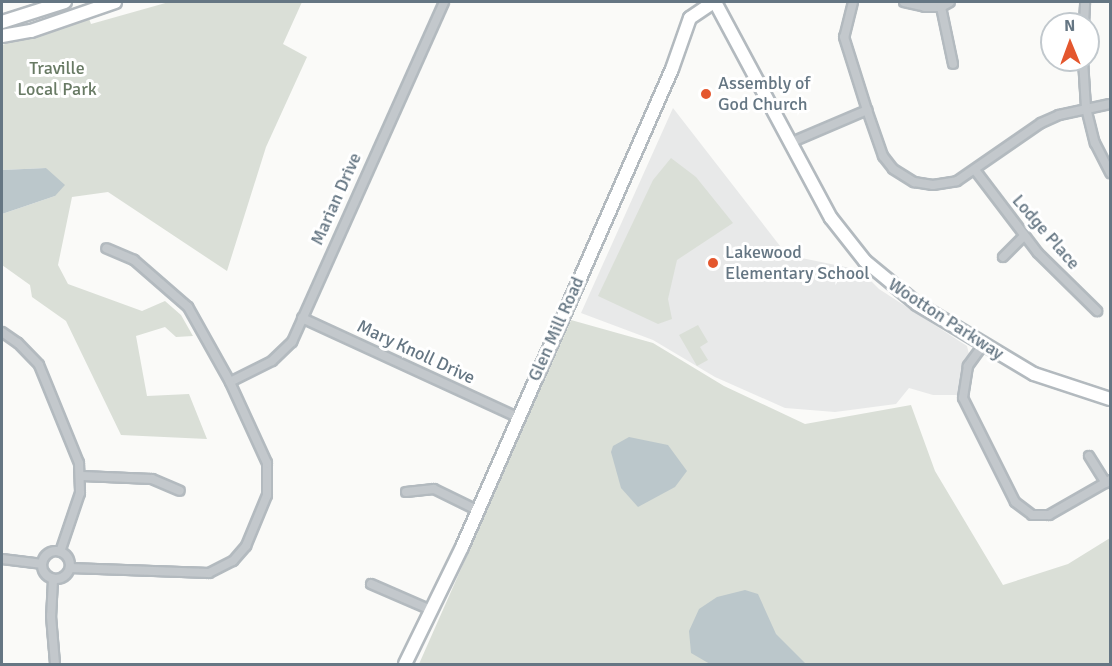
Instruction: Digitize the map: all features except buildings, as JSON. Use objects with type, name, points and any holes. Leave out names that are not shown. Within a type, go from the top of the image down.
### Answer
[{"type":"main road","points":[[2,22],[65,2]]},
{"type":"main road","points":[[2,36],[31,31],[115,2]]},
{"type":"main road","name":"Wootton Parkway","points":[[715,2],[831,218],[865,261],[917,304],[1034,374],[1110,399]]},
{"type":"main road","name":"Glen Mill Road","points":[[405,664],[477,510],[516,417],[672,69],[690,18],[715,2]]},
{"type":"street","name":"Marian Drive","points":[[230,382],[284,352],[302,318],[444,2]]},
{"type":"street","points":[[853,2],[844,37],[883,156],[905,178],[933,185],[949,183],[975,170],[1041,123],[1086,108],[1110,104]]},
{"type":"street","points":[[904,2],[940,7],[950,2]]},
{"type":"street","points":[[940,7],[953,64]]},
{"type":"street","points":[[1084,72],[1086,108],[1095,143],[1110,173]]},
{"type":"street","points":[[792,142],[867,110]]},
{"type":"street","name":"Lodge Place","points":[[975,170],[1024,236],[1097,311]]},
{"type":"street","points":[[1003,256],[1024,236]]},
{"type":"street","points":[[70,568],[209,573],[232,561],[246,546],[267,495],[269,471],[230,382],[188,307],[134,260],[106,248]]},
{"type":"street","name":"Mary Knoll Drive","points":[[302,318],[516,417]]},
{"type":"street","points":[[2,332],[18,343],[39,365],[75,447],[81,476],[75,510],[60,552]]},
{"type":"street","points":[[983,345],[968,366],[963,398],[1015,502],[1032,515],[1049,515],[1108,482],[1089,456]]},
{"type":"street","points":[[81,476],[152,479],[180,491]]},
{"type":"street","points":[[406,492],[434,489],[477,510]]},
{"type":"street","points":[[53,580],[66,576],[70,568],[69,560],[60,552]]},
{"type":"street","points":[[53,580],[43,572],[41,564],[46,555],[60,552]]},
{"type":"street","points":[[2,559],[41,564]]},
{"type":"street","points":[[53,580],[51,616],[55,664]]},
{"type":"street","points":[[371,584],[431,610]]},
{"type":"shaded area","name":"Lakewood Elementary School","points":[[673,108],[787,255],[860,270],[879,289],[967,346],[969,354],[958,395],[933,395],[909,388],[896,404],[835,412],[785,408],[715,377],[653,340],[581,313]]},
{"type":"shaded area","points":[[46,168],[65,185],[55,196],[2,214],[2,170]]},
{"type":"shaded area","points":[[629,437],[668,445],[687,471],[675,487],[638,507],[621,488],[611,452],[613,446]]},
{"type":"shaded area","points":[[745,590],[758,594],[776,634],[806,664],[710,664],[691,653],[689,631],[699,609],[717,597]]},
{"type":"green space","name":"Traville Local Park","points":[[169,2],[302,2],[283,44],[307,57],[266,147],[227,271],[108,192],[72,197],[58,265],[68,284],[142,311],[165,301],[181,315],[193,336],[176,337],[165,327],[136,336],[147,396],[189,394],[207,439],[121,435],[66,321],[32,297],[30,285],[2,265],[2,214],[55,196],[46,168],[2,170],[2,45],[88,16],[91,24]]},
{"type":"green space","points":[[671,158],[696,177],[733,223],[677,260],[668,299],[672,319],[658,324],[598,296],[653,180]]},
{"type":"green space","points":[[571,320],[653,343],[724,386],[805,424],[911,405],[935,471],[1003,585],[1068,564],[1110,538],[1110,664],[419,664]]},
{"type":"green space","points":[[698,325],[708,342],[700,347],[708,360],[697,366],[679,335]]},
{"type":"place","name":"Assembly of God Church","points":[[706,94]]},
{"type":"place","name":"Lakewood Elementary School","points":[[713,263]]}]
